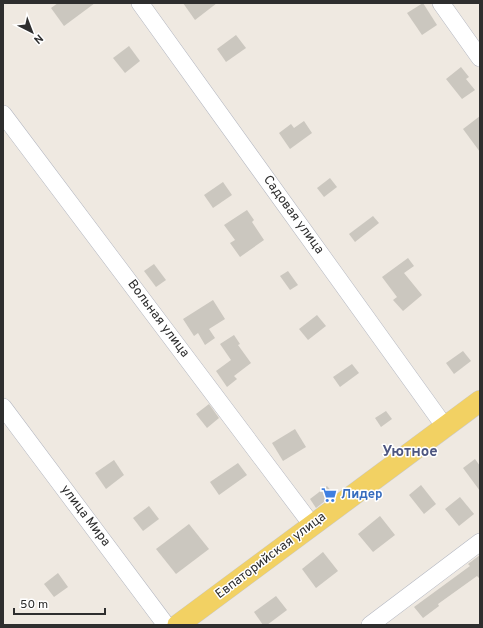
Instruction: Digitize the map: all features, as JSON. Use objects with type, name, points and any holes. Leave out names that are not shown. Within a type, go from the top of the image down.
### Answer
[{"type":"main road","name":"Евпаторийская улица","points":[[178,625],[480,401]]},
{"type":"street","name":"Садовая улица","points":[[140,3],[445,427]]},
{"type":"street","points":[[441,3],[480,58]]},
{"type":"street","name":"Вольная улица","points":[[3,114],[312,525]]},
{"type":"street","name":"улица Мира","points":[[3,406],[166,625]]},
{"type":"street","points":[[370,625],[480,542]]},
{"type":"building","points":[[58,3],[95,3],[64,26],[51,8]]},
{"type":"building","points":[[183,3],[217,3],[195,20]]},
{"type":"building","points":[[423,3],[437,25],[422,35],[407,13]]},
{"type":"building","points":[[236,35],[246,48],[226,62],[217,49]]},
{"type":"building","points":[[129,46],[140,61],[125,73],[113,58]]},
{"type":"building","points":[[461,67],[469,77],[466,79],[475,90],[462,99],[446,79]]},
{"type":"building","points":[[480,116],[480,152],[463,129]]},
{"type":"building","points":[[304,121],[312,133],[290,149],[279,133],[291,124],[294,128]]},
{"type":"building","points":[[330,178],[337,187],[324,197],[317,188]]},
{"type":"building","points":[[223,182],[232,195],[213,208],[204,195]]},
{"type":"building","points":[[247,210],[254,220],[252,222],[264,240],[240,257],[230,243],[235,240],[224,225]]},
{"type":"building","points":[[373,216],[379,223],[355,242],[349,234]]},
{"type":"building","points":[[408,258],[414,266],[404,273],[422,295],[403,311],[393,300],[397,297],[382,277]]},
{"type":"building","points":[[154,264],[166,280],[156,287],[144,271]]},
{"type":"building","points":[[288,271],[298,285],[290,290],[280,276]]},
{"type":"building","points":[[213,300],[225,319],[209,329],[215,338],[205,345],[198,333],[194,336],[183,319]]},
{"type":"building","points":[[317,315],[326,326],[308,340],[299,329]]},
{"type":"building","points":[[234,335],[240,344],[238,345],[251,363],[234,376],[237,379],[227,387],[216,371],[231,360],[220,344]]},
{"type":"building","points":[[463,351],[471,361],[454,374],[446,363]]},
{"type":"building","points":[[352,364],[359,373],[340,387],[333,377]]},
{"type":"building","points":[[209,404],[219,418],[207,428],[196,414]]},
{"type":"building","points":[[386,411],[392,419],[381,427],[375,418]]},
{"type":"building","points":[[295,429],[306,447],[283,461],[272,443]]},
{"type":"building","points":[[475,459],[480,466],[480,491],[463,468]]},
{"type":"building","points":[[114,460],[124,475],[106,489],[95,473]]},
{"type":"building","points":[[238,463],[247,475],[219,495],[210,482]]},
{"type":"building","points":[[421,485],[436,504],[424,514],[409,495]]},
{"type":"building","points":[[327,486],[334,494],[316,508],[310,499]]},
{"type":"building","points":[[460,497],[474,514],[459,526],[445,509]]},
{"type":"building","points":[[149,506],[159,519],[143,531],[133,518]]},
{"type":"building","points":[[380,516],[395,535],[373,552],[358,534]]},
{"type":"building","points":[[189,524],[209,549],[176,574],[156,549]]},
{"type":"building","points":[[323,552],[338,571],[316,588],[302,569]]},
{"type":"building","points":[[480,555],[480,579],[477,576],[438,604],[439,606],[423,618],[414,607],[470,566],[468,564]]},
{"type":"building","points":[[58,573],[68,587],[54,597],[44,584]]},
{"type":"building","points":[[276,596],[287,610],[267,625],[263,625],[254,612]]},
{"type":"place","name":"Лидер","points":[[329,495]]},
{"type":"district","name":"Уютное","points":[[410,452]]}]
